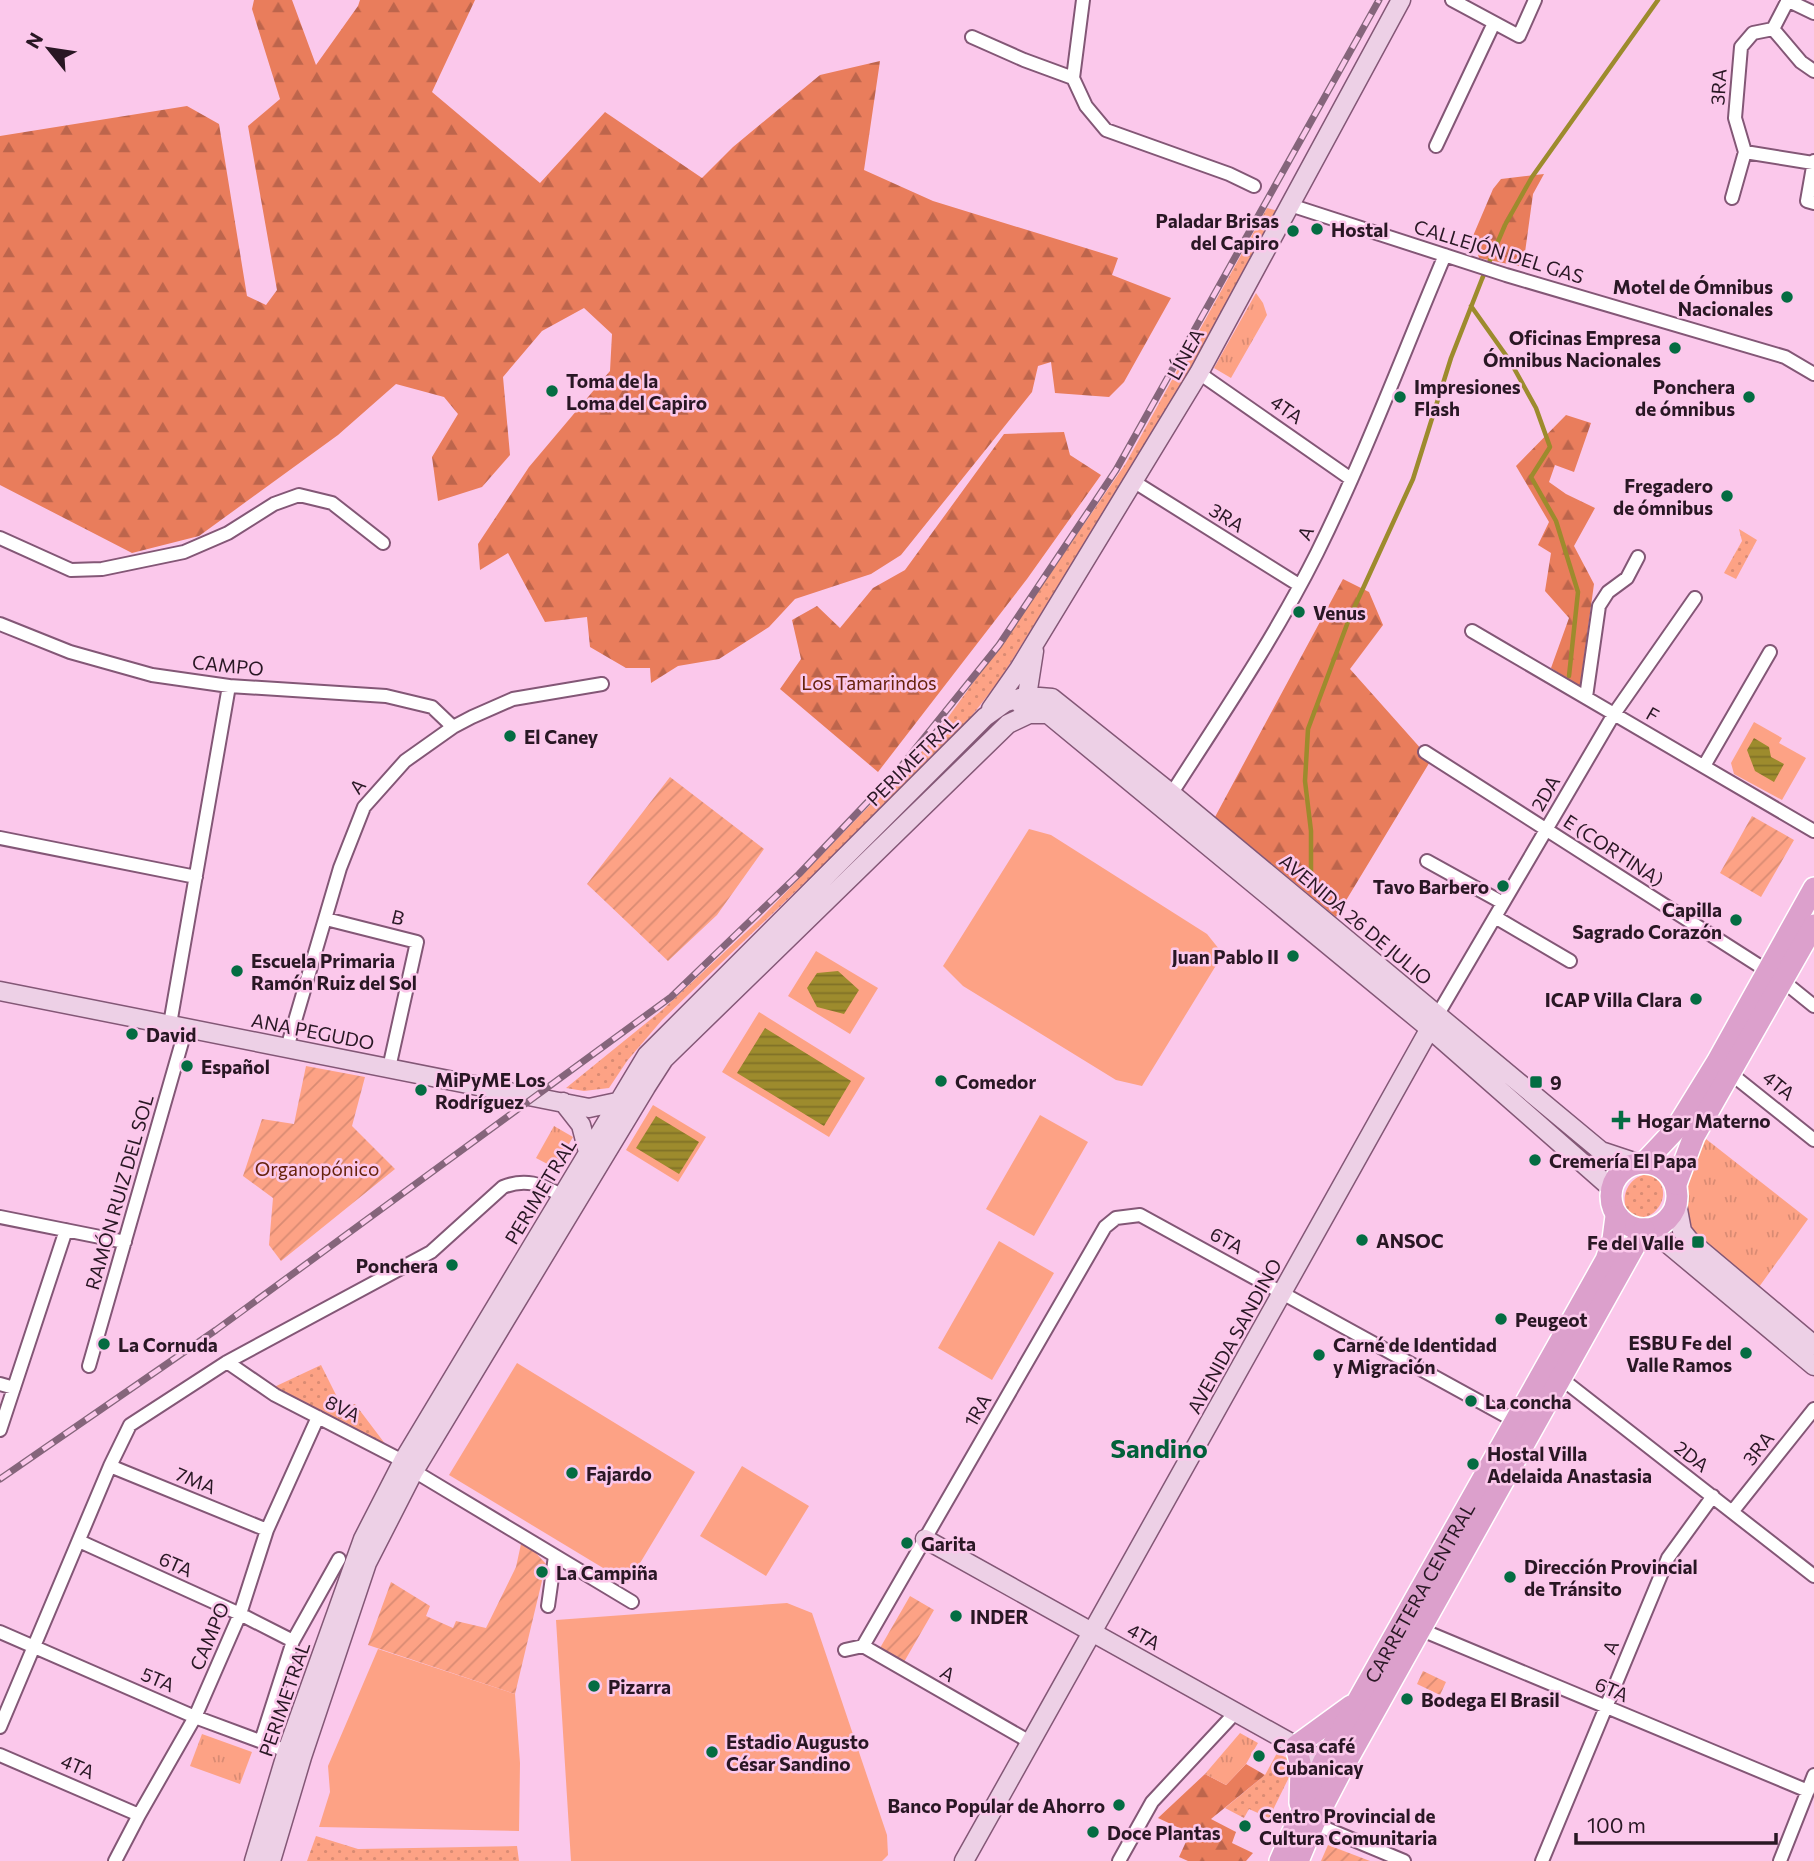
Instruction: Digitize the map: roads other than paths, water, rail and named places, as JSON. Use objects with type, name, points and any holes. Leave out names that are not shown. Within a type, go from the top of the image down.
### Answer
[{"type":"main road","name":"LÍNEA","points":[[985,717],[1026,690],[1036,641],[1199,373],[1401,0]]},
{"type":"main road","name":"AVENIDA 26 DE JULIO","points":[[1026,690],[1050,706],[1167,801],[1434,1022],[1601,1151],[1641,1163]]},
{"type":"main road","points":[[1026,690],[1050,706]]},
{"type":"main road","name":"PERIMETRAL","points":[[408,1466],[561,1195],[647,1055],[985,717],[1026,690]]},
{"type":"main road","name":"PERIMETRAL","points":[[254,1861],[295,1754],[363,1539],[664,1059],[1008,724],[1026,690]]},
{"type":"main road","points":[[1647,1229],[1667,1220],[1695,1136],[1724,1068],[1775,976],[1814,889]]},
{"type":"main road","points":[[1775,976],[1814,925]]},
{"type":"main road","name":"ANA PEGUDO","points":[[0,991],[589,1108],[617,1102],[646,1087]]},
{"type":"main road","name":"AVENIDA 26 DE JULIO","points":[[1434,1022],[1611,1188]]},
{"type":"main road","name":"AVENIDA SANDINO","points":[[964,1861],[1434,1022]]},
{"type":"main road","points":[[1724,1068],[1675,1130],[1641,1163],[1621,1172],[1611,1188],[1612,1207],[1616,1216],[1629,1226],[1647,1229],[1814,1366]]},
{"type":"main road","points":[[563,1102],[581,1125],[588,1152]]},
{"type":"main road","points":[[589,1108],[605,1124],[607,1151]]},
{"type":"main road","points":[[1641,1163],[1662,1167],[1677,1194],[1682,1231],[1690,1241],[1814,1345]]},
{"type":"main road","name":"CARRETERA CENTRAL","points":[[1464,1532],[1515,1421],[1553,1373],[1606,1260],[1614,1240],[1616,1216]]},
{"type":"main road","name":"CARRETERA CENTRAL","points":[[1280,1861],[1306,1820],[1332,1766],[1553,1373],[1647,1229]]},
{"type":"main road","name":"4TA","points":[[925,1539],[1332,1766]]},
{"type":"main road","name":"CARRETERA CENTRAL","points":[[1332,1766],[1358,1700],[1411,1625]]},
{"type":"main road","points":[[1306,1820],[1301,1797],[1301,1767],[1296,1746],[1358,1700]]},
{"type":"main road","name":"PERIMETRAL","points":[[271,1861],[295,1754]]},
{"type":"main road","name":"CARRETERA CENTRAL","points":[[1298,1861],[1306,1820]]},
{"type":"street","points":[[1083,0],[1073,78],[1086,106],[1106,130],[1255,186]]},
{"type":"street","points":[[1452,0],[1519,36],[1535,0]]},
{"type":"street","points":[[1814,13],[1788,0],[1773,29],[1801,62],[1814,71]]},
{"type":"street","points":[[1436,146],[1494,23]]},
{"type":"street","name":"3RA","points":[[1745,152],[1735,118],[1741,47],[1753,33],[1773,29]]},
{"type":"street","points":[[972,37],[1073,78]]},
{"type":"street","points":[[1732,198],[1745,152],[1813,162],[1810,202]]},
{"type":"street","name":"CALLEJÓN DEL GAS","points":[[1290,205],[1506,275],[1786,357],[1814,374]]},
{"type":"street","name":"A","points":[[1167,801],[1246,681],[1299,585],[1350,480],[1445,255]]},
{"type":"street","name":"4TA","points":[[1199,373],[1350,480]]},
{"type":"street","name":"3RA","points":[[1133,481],[1299,585]]},
{"type":"street","points":[[0,538],[71,570],[103,569],[184,552],[228,533],[274,504],[299,495],[332,503],[383,543]]},
{"type":"street","points":[[1586,697],[1599,606],[1608,592],[1627,578],[1638,558]]},
{"type":"street","name":"2DA","points":[[1434,1022],[1614,714],[1695,598]]},
{"type":"street","name":"CAMPO","points":[[0,624],[111,666],[152,676],[229,686],[386,696],[432,707],[453,727]]},
{"type":"street","name":"F","points":[[1472,631],[1814,831]]},
{"type":"street","points":[[1704,766],[1770,652]]},
{"type":"street","name":"A","points":[[287,1048],[340,868],[363,807],[405,761],[453,727],[513,699],[602,684]]},
{"type":"street","name":"RAMÓN RUIZ DEL SOL","points":[[89,1366],[125,1242],[178,1026],[196,877],[229,686]]},
{"type":"street","name":"E (CORTINA)","points":[[1425,752],[1775,976]]},
{"type":"street","points":[[0,838],[196,877]]},
{"type":"street","points":[[1427,861],[1503,904]]},
{"type":"street","points":[[1495,917],[1570,961]]},
{"type":"street","name":"B","points":[[326,919],[417,942],[389,1068]]},
{"type":"street","points":[[1775,976],[1814,1006]]},
{"type":"street","name":"4TA","points":[[1724,1068],[1814,1140]]},
{"type":"street","points":[[0,1727],[110,1466],[130,1425],[245,1352],[431,1252],[503,1187],[515,1182],[539,1183],[561,1195]]},
{"type":"street","name":"6TA","points":[[1140,1215],[1515,1421]]},
{"type":"street","name":"1RA","points":[[863,1646],[1105,1227],[1116,1218],[1140,1215]]},
{"type":"street","points":[[0,1217],[125,1242]]},
{"type":"street","points":[[0,1430],[66,1230]]},
{"type":"street","points":[[245,1352],[253,1380]]},
{"type":"street","name":"8VA","points":[[227,1363],[275,1395],[408,1466],[632,1602]]},
{"type":"street","name":"2DA","points":[[1553,1373],[1814,1576]]},
{"type":"street","points":[[0,1384],[14,1388]]},
{"type":"street","name":"3RA","points":[[1732,1511],[1814,1409]]},
{"type":"street","name":"CAMPO","points":[[115,1861],[195,1717],[240,1614],[267,1530],[318,1417]]},
{"type":"street","name":"7MA","points":[[110,1466],[267,1530]]},
{"type":"street","name":"A","points":[[1542,1861],[1668,1558],[1713,1496]]},
{"type":"street","name":"6TA","points":[[79,1541],[293,1641]]},
{"type":"street","points":[[548,1606],[555,1556]]},
{"type":"street","points":[[261,1741],[293,1641],[339,1559]]},
{"type":"street","name":"6TA","points":[[1411,1625],[1808,1791]]},
{"type":"street","name":"5TA","points":[[0,1632],[195,1717],[295,1754]]},
{"type":"street","points":[[845,1650],[863,1646]]},
{"type":"street","name":"A","points":[[863,1646],[1030,1742]]},
{"type":"street","points":[[1119,1861],[1153,1802],[1236,1712]]},
{"type":"street","name":"4TA","points":[[0,1755],[139,1815]]},
{"type":"street","points":[[1780,1861],[1814,1775]]},
{"type":"street","points":[[1306,1820],[1404,1861]]},
{"type":"waterway","points":[[1311,873],[1311,831],[1305,781],[1308,729],[1349,619],[1413,479],[1451,358],[1482,279],[1505,225],[1532,177],[1658,0]]},
{"type":"waterway","points":[[1471,306],[1510,361],[1536,408],[1550,447],[1531,477],[1556,521],[1578,592],[1569,676]]},
{"type":"railway","points":[[0,1479],[216,1330],[671,997],[799,874],[899,769],[999,645],[1116,470],[1379,0]]},
{"type":"place","name":"Hostal","points":[[1317,229]]},
{"type":"place","name":"Paladar Brisas del Capiro","points":[[1293,231]]},
{"type":"place","name":"Motel de Ómnibus Nacionales","points":[[1787,297]]},
{"type":"place","name":"Oficinas Empresa Ómnibus Nacionales","points":[[1675,348]]},
{"type":"place","name":"Toma de la Loma del Capiro","points":[[552,391]]},
{"type":"place","name":"Impresiones Flash","points":[[1400,397]]},
{"type":"place","name":"Ponchera de ómnibus","points":[[1749,397]]},
{"type":"place","name":"Fregadero de ómnibus","points":[[1727,496]]},
{"type":"place","name":"Venus","points":[[1299,612]]},
{"type":"place","name":"El Caney","points":[[510,736]]},
{"type":"place","name":"Tavo Barbero","points":[[1503,886]]},
{"type":"place","name":"Capilla Sagrado Corazón","points":[[1736,920]]},
{"type":"place","name":"Juan Pablo II","points":[[1293,956]]},
{"type":"place","name":"Escuela Primaria Ramón Ruiz del Sol","points":[[237,971]]},
{"type":"place","name":"ICAP Villa Clara","points":[[1696,999]]},
{"type":"place","name":"David","points":[[132,1034]]},
{"type":"place","name":"Español","points":[[187,1066]]},
{"type":"place","name":"Comedor","points":[[941,1081]]},
{"type":"place","name":"9","points":[[1536,1082]]},
{"type":"place","name":"MiPyME Los Rodríguez","points":[[421,1090]]},
{"type":"place","name":"Hogar Materno","points":[[1621,1120]]},
{"type":"place","name":"Cremería El Papa","points":[[1535,1160]]},
{"type":"place","name":"ANSOC","points":[[1362,1240]]},
{"type":"place","name":"Fe del Valle","points":[[1698,1242]]},
{"type":"place","name":"Ponchera","points":[[452,1265]]},
{"type":"place","name":"Peugeot","points":[[1501,1319]]},
{"type":"place","name":"La Cornuda","points":[[104,1344]]},
{"type":"place","name":"ESBU Fe del Valle Ramos","points":[[1746,1353]]},
{"type":"place","name":"Carné de Identidad y Migración","points":[[1319,1355]]},
{"type":"place","name":"La concha","points":[[1471,1401]]},
{"type":"place","name":"Hostal Villa Adelaida Anastasia","points":[[1473,1464]]},
{"type":"place","name":"Fajardo","points":[[572,1473]]},
{"type":"place","name":"Garita","points":[[907,1543]]},
{"type":"place","name":"La Campiña","points":[[542,1572]]},
{"type":"place","name":"Dirección Provincial de Tránsito","points":[[1510,1577]]},
{"type":"place","name":"INDER","points":[[956,1616]]},
{"type":"place","name":"Pizarra","points":[[594,1686]]},
{"type":"place","name":"Bodega El Brasil","points":[[1407,1699]]},
{"type":"place","name":"Estadio Augusto César Sandino","points":[[712,1752]]},
{"type":"place","name":"Casa café Cubanicay","points":[[1259,1756]]},
{"type":"place","name":"Banco Popular de Ahorro","points":[[1119,1805]]},
{"type":"place","name":"Centro Provincial de Cultura Comunitaria","points":[[1245,1826]]},
{"type":"place","name":"Doce Plantas","points":[[1093,1832]]},
{"type":"district","name":"Sandino","points":[[1159,1447]]},
{"type":"park label","name":"Los Tamarindos","points":[[869,682]]},
{"type":"park label","name":"Organopónico","points":[[317,1168]]}]
